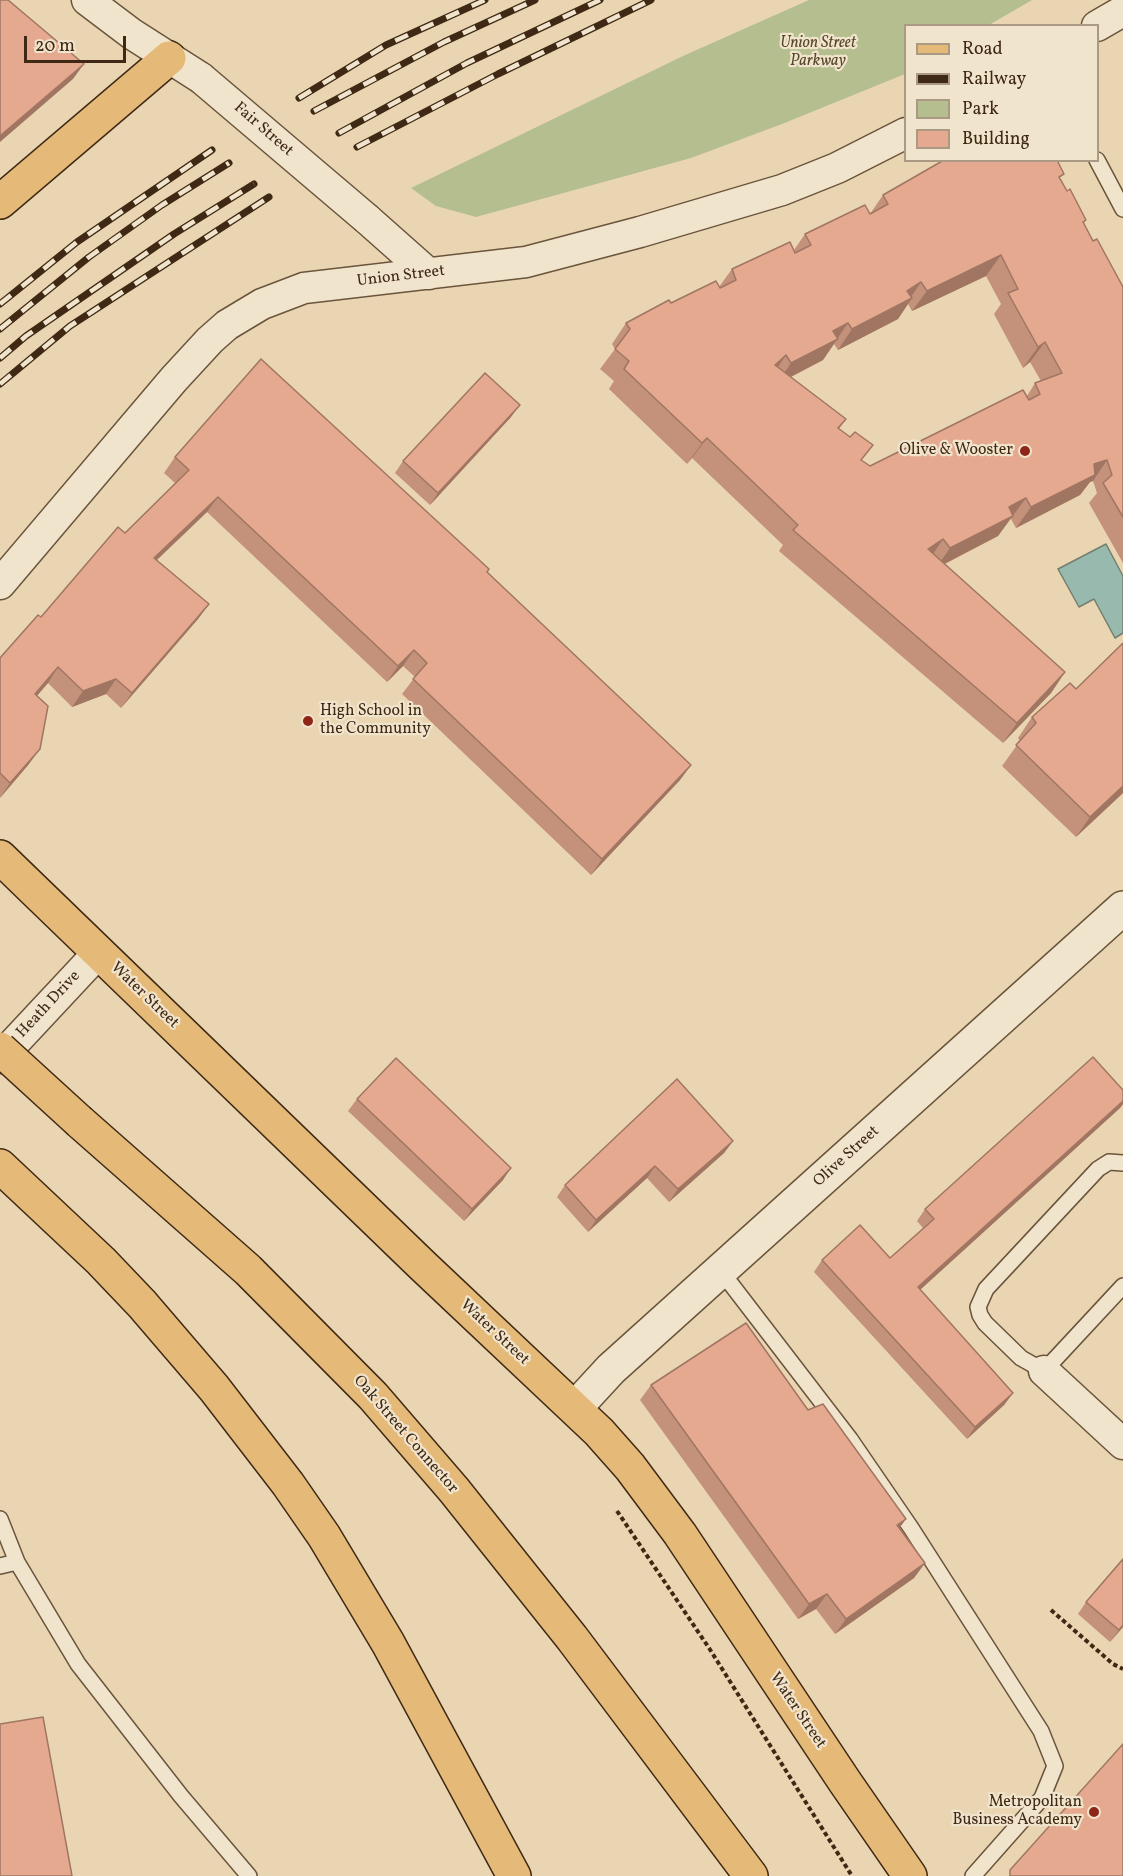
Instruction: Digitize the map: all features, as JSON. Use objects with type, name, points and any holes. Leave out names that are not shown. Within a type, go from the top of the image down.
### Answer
[{"type":"main road","points":[[0,202],[169,58]]},
{"type":"main road","name":"Water Street","points":[[0,857],[422,1265],[575,1408],[630,1467],[680,1534],[819,1744],[910,1876]]},
{"type":"main road","name":"Oak Street Connector","points":[[0,1049],[248,1270],[373,1396],[448,1482],[565,1629],[751,1876]]},
{"type":"main road","points":[[0,1166],[101,1261],[180,1347],[288,1484],[324,1536],[388,1643],[513,1876]]},
{"type":"street","name":"Fair Street","points":[[87,0],[132,34],[201,78],[429,274]]},
{"type":"street","points":[[1099,25],[1123,11]]},
{"type":"street","name":"Union Street","points":[[0,584],[210,339],[227,325],[262,304],[304,288],[526,262],[709,212],[782,189],[837,168],[904,133]]},
{"type":"street","name":"Olive Street","points":[[575,1408],[611,1369],[1123,908]]},
{"type":"street","name":"Heath Drive","points":[[0,1058],[99,952]]},
{"type":"street","points":[[1044,1371],[1123,1444]]},
{"type":"lane","points":[[1098,162],[1123,209]]},
{"type":"lane","points":[[1123,1163],[1109,1162],[1098,1169],[986,1289],[978,1307],[985,1323],[1021,1358],[1044,1371],[1123,1286]]},
{"type":"lane","points":[[721,1271],[850,1438],[911,1528],[1041,1731],[1055,1766],[1042,1798],[973,1876]]},
{"type":"lane","points":[[0,1519],[17,1562],[78,1664],[181,1796],[249,1876]]},
{"type":"lane","points":[[0,1566],[17,1562]]},
{"type":"path","points":[[614,1506],[709,1648],[852,1876]]},
{"type":"path","points":[[1051,1610],[1113,1664],[1123,1669]]},
{"type":"green space","name":"Union Street Parkway","points":[[809,0],[1032,0],[991,24],[904,24],[904,74],[691,158],[476,217],[436,206],[411,188],[683,56]]},
{"type":"water","points":[[1106,544],[1123,576],[1123,633],[1115,638],[1094,599],[1079,607],[1058,569]]},
{"type":"building","points":[[0,0],[8,0],[84,64],[0,136]]},
{"type":"building","name":"Olive & Wooster","points":[[941,162],[1058,162],[1064,174],[1059,177],[1067,191],[1070,189],[1086,220],[1083,222],[1093,241],[1097,239],[1123,287],[1123,517],[1103,483],[1112,475],[1107,460],[1094,464],[1095,475],[1031,507],[1026,498],[1009,507],[1013,516],[950,548],[943,539],[928,549],[1065,672],[1017,723],[793,530],[798,525],[707,438],[702,443],[624,369],[629,361],[615,349],[630,329],[626,323],[669,300],[671,303],[716,281],[720,288],[736,280],[732,269],[790,242],[795,253],[811,245],[805,234],[865,205],[870,214],[888,204],[883,195]],"holes":[[[1001,255],[1018,289],[1008,293],[1038,347],[1045,342],[1062,373],[1035,383],[1040,394],[1029,400],[1023,390],[870,466],[861,460],[873,445],[855,432],[850,437],[838,428],[846,419],[775,365],[786,355],[791,363],[838,339],[833,331],[848,323],[852,329],[912,298],[907,291],[921,282],[927,291]]]},
{"type":"building","points":[[261,359],[489,569],[487,572],[691,765],[602,859],[413,679],[427,663],[414,650],[398,666],[218,497],[154,558],[209,604],[132,693],[116,679],[83,691],[58,667],[35,694],[48,706],[40,749],[10,783],[0,773],[0,658],[38,615],[41,617],[118,527],[125,533],[189,470],[175,457]]},
{"type":"building","points":[[485,373],[520,405],[438,493],[403,461]]},
{"type":"building","points":[[1123,643],[1123,786],[1090,817],[1016,745],[1036,723],[1032,717],[1070,683],[1076,689]]},
{"type":"building","points":[[1093,1057],[1123,1090],[1123,1101],[918,1287],[1013,1393],[975,1427],[822,1260],[860,1225],[890,1258],[934,1219],[925,1209]]},
{"type":"building","points":[[396,1058],[511,1168],[472,1209],[357,1099]]},
{"type":"building","points":[[677,1079],[733,1141],[678,1189],[655,1166],[596,1220],[565,1185]]},
{"type":"building","points":[[746,1323],[808,1410],[823,1404],[906,1519],[897,1525],[925,1563],[846,1619],[827,1594],[809,1604],[651,1385]]},
{"type":"building","points":[[1123,1559],[1123,1625],[1119,1630],[1086,1602]]},
{"type":"building","points":[[43,1717],[72,1876],[0,1876],[0,1724]]},
{"type":"building","name":"Metropolitan Business Academy","points":[[1123,1744],[1123,1876],[1010,1876],[1010,1870]]},
{"type":"railway","points":[[299,98],[386,45],[485,0]]},
{"type":"railway","points":[[314,111],[444,42],[535,0]]},
{"type":"railway","points":[[339,133],[467,63],[600,0]]},
{"type":"railway","points":[[357,147],[498,74],[651,0]]},
{"type":"railway","points":[[0,304],[77,242],[212,150]]},
{"type":"railway","points":[[0,329],[89,257],[162,205],[229,163]]},
{"type":"railway","points":[[0,358],[26,336],[174,234],[254,184]]},
{"type":"railway","points":[[0,384],[70,326],[269,197]]},
{"type":"place","name":"Olive & Wooster","points":[[1025,451]]},
{"type":"place","name":"High School in the Community","points":[[308,721]]},
{"type":"place","name":"Metropolitan Business Academy","points":[[1094,1812]]}]
